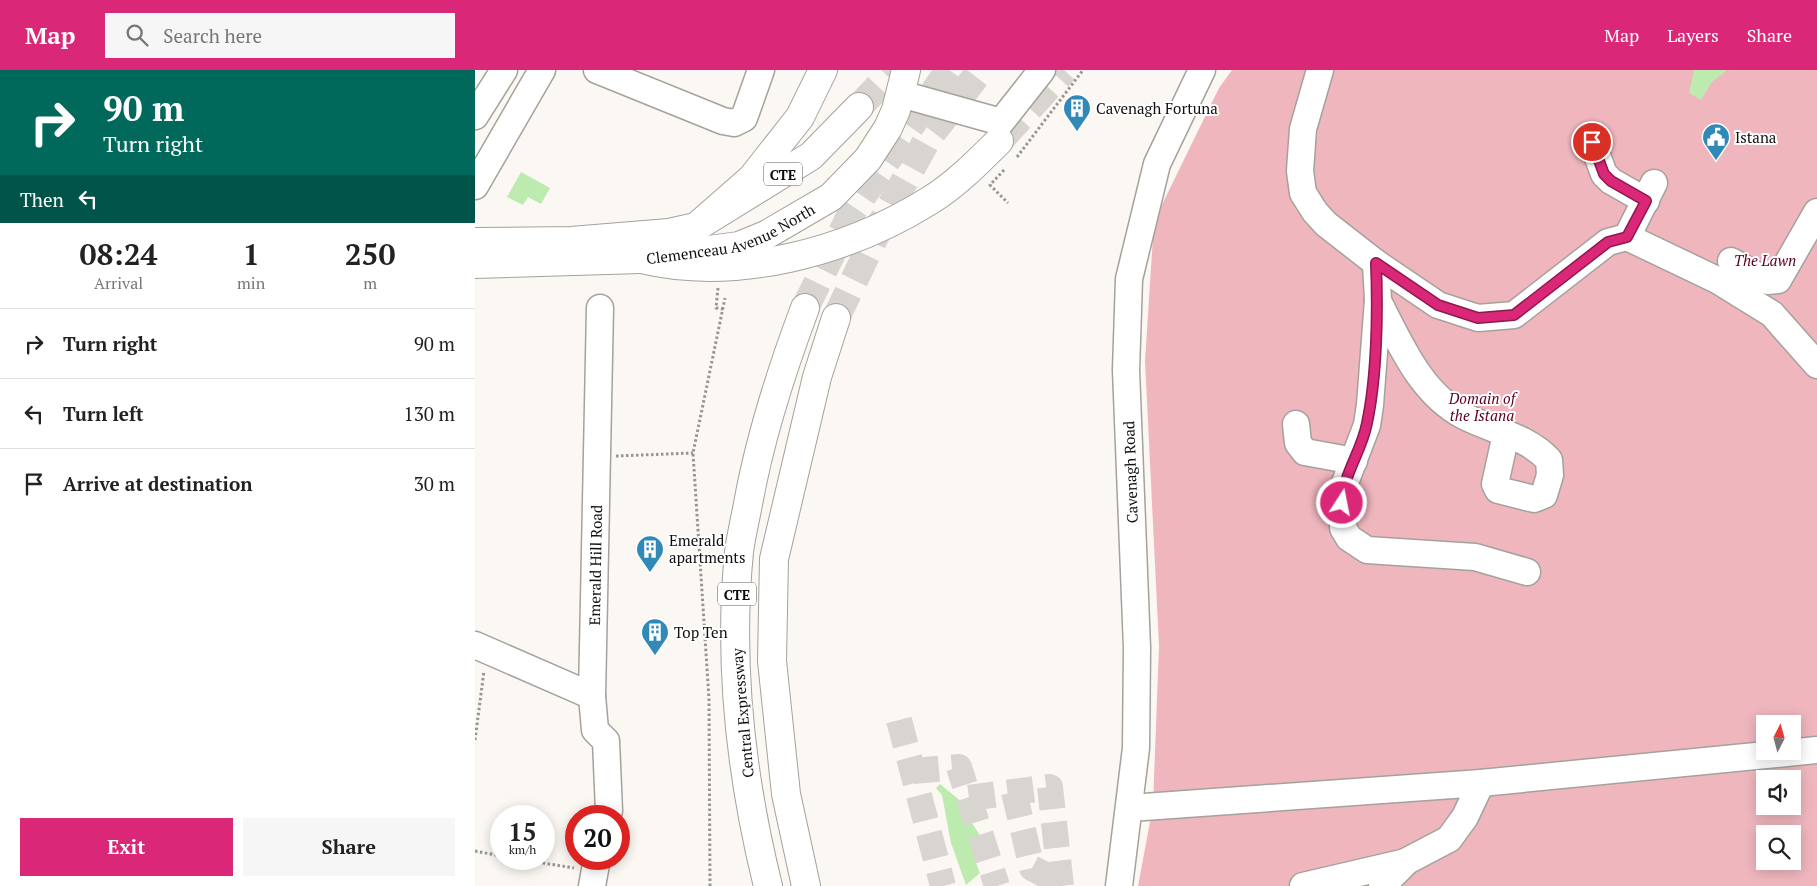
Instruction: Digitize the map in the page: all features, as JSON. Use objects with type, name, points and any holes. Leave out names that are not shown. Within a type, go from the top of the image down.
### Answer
[{"type":"main road","name":"Clemenceau Avenue North","points":[[475,242],[571,241],[669,233],[696,227],[751,178],[800,117],[823,70]]},
{"type":"main road","name":"Clemenceau Avenue North","points":[[475,264],[641,259],[739,246],[766,235],[831,197],[868,159],[888,128],[904,82]]},
{"type":"main road","name":"CTE","points":[[696,227],[811,156],[859,107]]},
{"type":"main road","points":[[641,259],[669,266],[745,265],[814,252],[878,229],[1007,156]]},
{"type":"main road","name":"Central Expressway","points":[[768,886],[740,735],[735,666],[739,551],[755,465],[783,367],[805,308]]},
{"type":"main road","name":"CTE","points":[[806,886],[786,794],[772,661],[774,559],[817,377],[836,318]]},
{"type":"street","points":[[479,100],[503,70]]},
{"type":"street","points":[[475,186],[542,70]]},
{"type":"street","points":[[597,70],[723,121],[734,123],[744,118],[761,70]]},
{"type":"street","points":[[904,82],[1001,122],[1042,70]]},
{"type":"street","name":"Cavenagh Road","points":[[1119,886],[1137,748],[1137,648],[1127,388],[1129,279],[1157,164],[1202,70]]},
{"type":"street","points":[[1320,70],[1303,129],[1300,170],[1303,193],[1315,212],[1326,224],[1376,263],[1438,305],[1478,318],[1514,315],[1608,242],[1627,237],[1717,280],[1772,314],[1817,365]]},
{"type":"street","points":[[1592,142],[1604,174],[1611,181],[1650,192],[1627,237]]},
{"type":"street","points":[[1731,261],[1767,282],[1778,280],[1817,212]]},
{"type":"street","points":[[1376,263],[1378,300],[1370,405],[1367,425],[1343,488],[1342,518],[1349,538],[1357,546],[1367,550],[1475,557],[1527,572]]},
{"type":"street","points":[[1378,300],[1407,357],[1431,392],[1463,415],[1506,434]]},
{"type":"street","name":"Emerald Hill Road","points":[[600,308],[592,696],[595,730],[606,741],[609,805]]},
{"type":"street","points":[[1297,424],[1298,443],[1305,452],[1354,461]]},
{"type":"street","points":[[481,648],[592,696]]},
{"type":"street","points":[[1130,808],[1481,782],[1817,750]]},
{"type":"street","points":[[1382,886],[1407,862],[1449,839],[1465,817],[1481,782]]},
{"type":"street","points":[[1303,886],[1407,862]]},
{"type":"path","points":[[1008,203],[990,185],[1007,156],[1025,148],[1083,70]]},
{"type":"path","points":[[718,288],[716,308],[723,309]]},
{"type":"path","points":[[710,886],[709,698],[693,453],[725,298]]},
{"type":"path","points":[[596,457],[693,453]]},
{"type":"path","points":[[475,740],[481,648]]},
{"type":"path","points":[[475,851],[490,854]]},
{"type":"path","points":[[555,865],[595,872]]},
{"type":"green space","name":"Domain of the Istana","points":[[1232,70],[1817,70],[1817,886],[1138,886],[1153,806],[1159,646],[1145,361],[1154,221],[1219,88]]},
{"type":"shaded area","points":[[1694,70],[1726,71],[1712,82],[1701,100],[1689,93]]},
{"type":"shaded area","points":[[521,172],[550,188],[541,204],[528,197],[523,205],[507,197]]},
{"type":"shaded area","points":[[940,784],[963,803],[968,817],[981,837],[974,844],[980,860],[976,863],[980,873],[966,885],[951,843],[942,795],[936,788]]},
{"type":"tunnel","points":[[859,107],[894,70]]},
{"type":"tunnel","points":[[805,308],[853,210],[949,70]]},
{"type":"tunnel","points":[[836,318],[882,222],[928,138],[981,70]]},
{"type":"tunnel","points":[[1001,139],[1064,70]]},
{"type":"tunnel","points":[[899,720],[943,886]]},
{"type":"tunnel","points":[[913,771],[959,767],[997,886]]},
{"type":"tunnel","points":[[969,798],[1050,787],[1061,886]]},
{"type":"tunnel","points":[[1014,792],[1032,868],[1060,883]]},
{"type":"place","name":"Cavenagh Fortuna","points":[[1077,132]]},
{"type":"place","name":"Istana","points":[[1716,161]]},
{"type":"place","name":"Emerald apartments","points":[[650,573]]},
{"type":"place","name":"Top Ten","points":[[655,656]]},
{"type":"route","points":[[1342,503],[1343,488],[1367,425],[1370,405],[1378,300],[1376,263],[1438,305],[1478,318],[1514,315],[1537,300],[1608,242],[1627,237],[1646,201],[1611,181],[1604,174],[1592,142]]},
{"type":"park label","name":"The Lawn","points":[[1765,260]]}]
